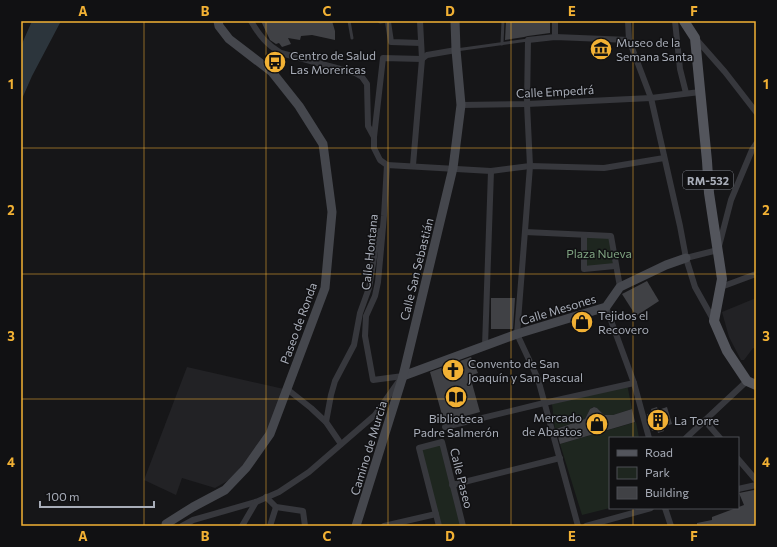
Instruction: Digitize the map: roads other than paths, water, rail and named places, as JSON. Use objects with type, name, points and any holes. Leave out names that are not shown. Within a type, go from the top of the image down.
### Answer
[{"type":"main road","name":"Paseo de Ronda","points":[[166,526],[193,507],[225,490],[270,434],[325,288],[332,212],[323,144],[299,106],[272,72],[229,39],[219,26],[218,21]]},
{"type":"main road","name":"Calle San Sebastián","points":[[402,376],[453,168],[461,105],[456,50],[456,21]]},
{"type":"main road","name":"RM-532","points":[[684,21],[695,38],[709,193],[722,279],[714,321]]},
{"type":"main road","name":"Calle Mesones","points":[[402,376],[518,334],[606,307],[620,287],[666,265],[686,258]]},
{"type":"main road","points":[[714,321],[728,351],[752,383]]},
{"type":"main road","name":"Camino de Murcia","points":[[356,526],[402,376]]},
{"type":"street","points":[[251,21],[258,34],[271,48],[355,73],[362,77],[367,84],[368,126],[374,137]]},
{"type":"street","points":[[388,21],[391,42],[421,43]]},
{"type":"street","points":[[414,165],[422,59],[420,21]]},
{"type":"street","points":[[555,21],[556,37]]},
{"type":"street","points":[[628,21],[629,40],[650,98],[686,258],[695,287],[714,321]]},
{"type":"street","points":[[675,21],[679,62],[686,93]]},
{"type":"street","points":[[578,526],[538,380],[518,334],[530,166],[527,104],[528,40],[556,37],[629,40]]},
{"type":"street","points":[[695,38],[726,72],[756,112]]},
{"type":"street","points":[[456,50],[427,55],[422,59],[383,58],[374,148],[380,160],[386,165],[414,165],[491,170],[530,166],[604,168],[664,158]]},
{"type":"street","name":"Calle Empedrá","points":[[461,105],[527,104],[650,98],[700,92]]},
{"type":"street","points":[[686,258],[718,250],[731,200],[752,150],[756,144]]},
{"type":"street","name":"Calle Hontana","points":[[386,165],[384,216],[378,282],[375,296],[366,316],[365,336],[373,380],[402,376]]},
{"type":"street","points":[[485,346],[491,170]]},
{"type":"street","points":[[326,422],[335,381],[354,345],[360,313],[369,288],[376,245],[384,216]]},
{"type":"street","points":[[525,232],[611,236],[620,287]]},
{"type":"street","points":[[584,235],[584,269],[616,266]]},
{"type":"street","points":[[721,288],[756,274]]},
{"type":"street","points":[[606,307],[634,383],[649,437]]},
{"type":"street","points":[[182,526],[193,520],[256,502],[279,492],[309,472],[375,415],[402,376]]},
{"type":"street","points":[[445,428],[544,403],[634,383]]},
{"type":"street","points":[[687,437],[705,420],[752,383]]},
{"type":"street","points":[[287,389],[326,422],[341,444]]},
{"type":"street","points":[[705,420],[719,437]]},
{"type":"street","name":"Calle Paseo","points":[[438,526],[419,448],[442,442],[463,526]]},
{"type":"street","points":[[452,485],[560,458]]},
{"type":"street","points":[[739,460],[756,480]]},
{"type":"street","points":[[739,489],[756,485]]},
{"type":"street","points":[[266,497],[276,508],[303,510],[304,526]]},
{"type":"street","points":[[242,526],[256,502]]},
{"type":"street","points":[[270,526],[276,508]]},
{"type":"street","points":[[586,526],[647,509]]},
{"type":"street","points":[[665,509],[671,526]]},
{"type":"street","points":[[384,526],[436,514]]},
{"type":"lane","points":[[349,21],[352,38]]},
{"type":"lane","points":[[379,21],[388,21]]},
{"type":"lane","points":[[502,44],[503,21]]},
{"type":"lane","points":[[456,50],[528,40]]},
{"type":"place","name":"Museo de la Semana Santa","points":[[601,49]]},
{"type":"place","name":"Centro de Salud Las Morericas","points":[[275,62]]},
{"type":"place","name":"Tejidos el Recovero","points":[[582,322]]},
{"type":"place","name":"Convento de San Joaquín y San Pascual","points":[[453,370]]},
{"type":"place","name":"Biblioteca Padre Salmerón","points":[[456,397]]},
{"type":"place","name":"La Torre","points":[[658,420]]},
{"type":"place","name":"Mercado de Abastos","points":[[597,424]]},
{"type":"park label","name":"Plaza Nueva","points":[[599,253]]}]
